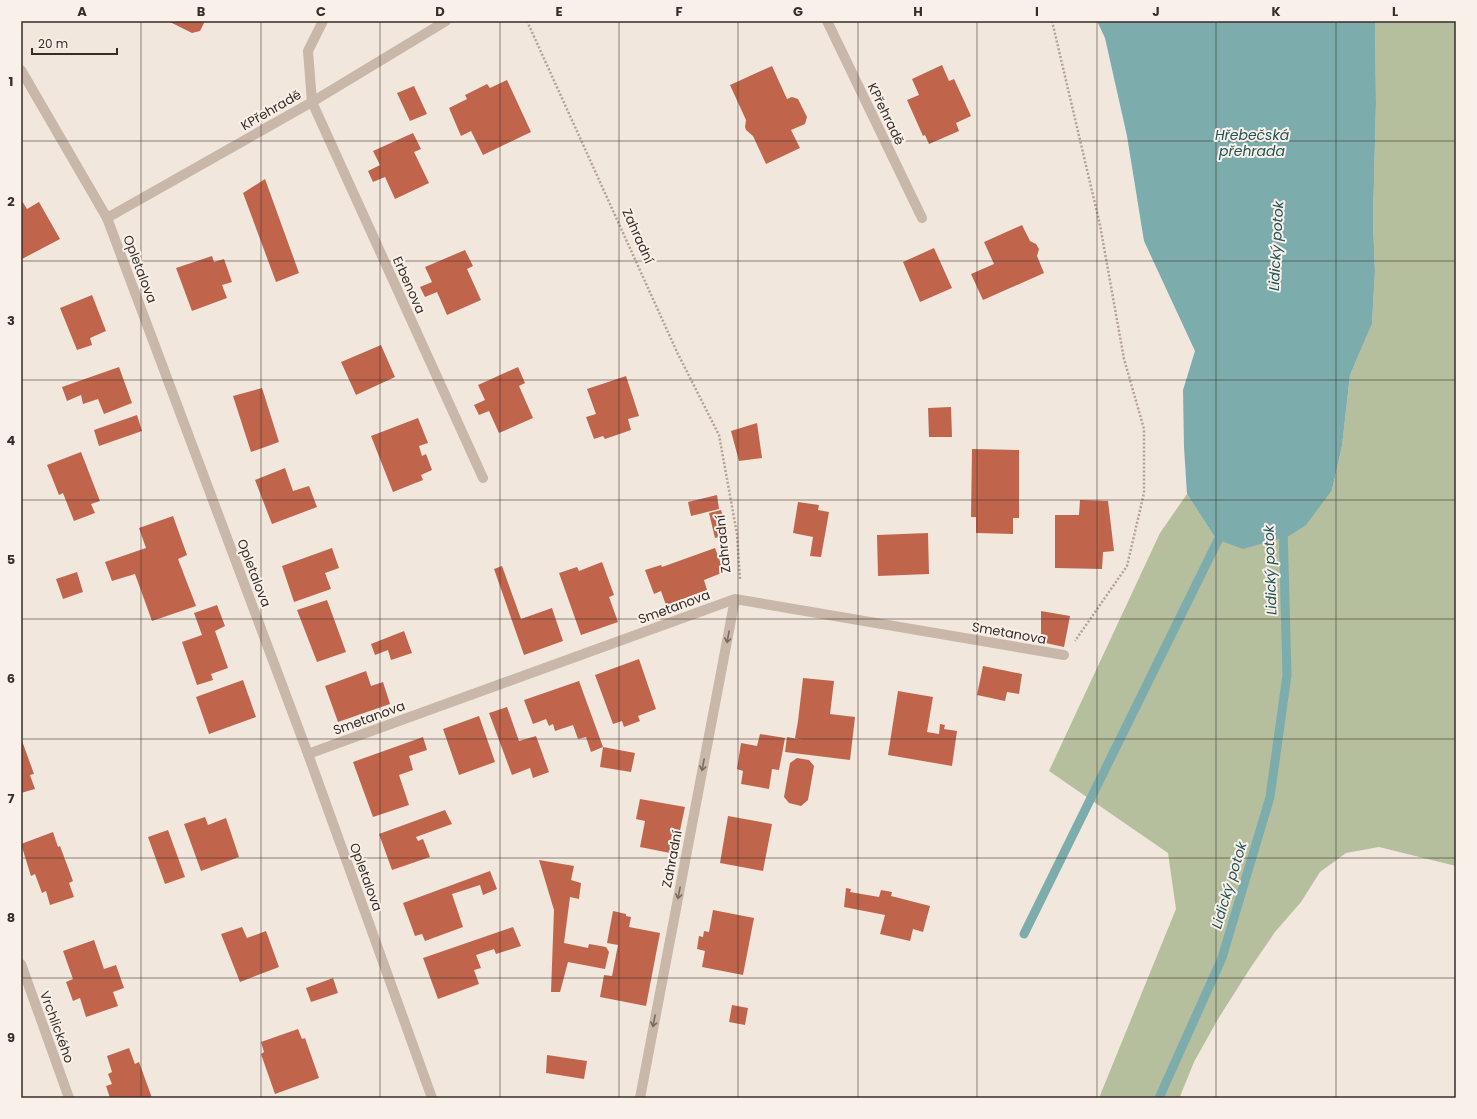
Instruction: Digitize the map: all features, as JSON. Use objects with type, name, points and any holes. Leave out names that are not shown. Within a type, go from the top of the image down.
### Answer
[{"type":"street","name":"Erbenova","points":[[323,21],[308,51],[312,102],[483,478]]},
{"type":"street","name":"KPřehradě","points":[[107,218],[312,102],[446,21]]},
{"type":"street","name":"KPřehradě","points":[[827,21],[922,218]]},
{"type":"street","name":"Opletalova","points":[[21,70],[107,218],[308,754],[432,1098]]},
{"type":"street","name":"Smetanova","points":[[308,754],[735,599],[1064,656]]},
{"type":"street","name":"Zahradní","points":[[640,1098],[735,599]]},
{"type":"street","name":"Vrchlického","points":[[21,964],[69,1098]]},
{"type":"path","name":"Zahradní","points":[[527,21],[676,352],[719,435],[737,534],[740,581],[735,599]]},
{"type":"path","points":[[1052,21],[1100,225],[1124,359],[1144,429],[1144,492],[1127,566],[1064,656]]},
{"type":"green space","points":[[1375,21],[1456,21],[1456,866],[1379,847],[1346,853],[1320,872],[1301,902],[1275,932],[1251,967],[1218,1019],[1194,1062],[1180,1098],[1099,1098],[1176,909],[1168,853],[1049,771],[1160,533],[1187,494],[1216,539],[1332,490],[1342,446],[1350,375],[1372,324],[1375,271],[1373,221],[1376,103]]},
{"type":"water","name":"Hřebečská přehrada","points":[[1097,21],[1375,21],[1376,103],[1373,221],[1375,271],[1372,324],[1350,375],[1342,446],[1332,490],[1306,525],[1289,536],[1243,549],[1216,539],[1187,494],[1183,390],[1195,351],[1144,241],[1127,136],[1105,38]]},
{"type":"building","points":[[168,21],[205,21],[200,31],[192,33]]},
{"type":"building","points":[[942,65],[949,81],[954,79],[971,116],[956,123],[959,131],[929,144],[925,135],[923,136],[907,100],[919,95],[912,79]]},
{"type":"building","points":[[772,66],[787,99],[792,97],[798,99],[807,117],[805,124],[791,130],[800,148],[766,164],[753,136],[746,130],[746,120],[730,85]]},
{"type":"building","points":[[507,80],[531,132],[483,155],[471,131],[461,136],[449,108],[467,99],[465,95],[487,84],[490,88]]},
{"type":"building","points":[[414,86],[427,114],[410,121],[397,93]]},
{"type":"building","points":[[413,133],[421,149],[414,152],[429,183],[395,199],[385,177],[373,182],[368,171],[380,165],[373,151]]},
{"type":"building","points":[[265,179],[299,273],[276,282],[243,193]]},
{"type":"building","points":[[22,201],[27,209],[39,202],[60,239],[22,259],[21,202]]},
{"type":"building","points":[[1022,225],[1030,241],[1036,244],[1039,249],[1037,256],[1044,273],[983,300],[971,274],[994,264],[984,242]]},
{"type":"building","points":[[934,248],[952,288],[920,302],[903,262]]},
{"type":"building","points":[[465,250],[473,266],[467,269],[481,300],[447,315],[437,292],[425,297],[420,287],[432,282],[425,267]]},
{"type":"building","points":[[212,256],[214,262],[224,259],[232,282],[222,285],[227,298],[192,311],[176,268]]},
{"type":"building","points":[[92,295],[106,331],[90,338],[92,345],[77,350],[60,308]]},
{"type":"building","points":[[381,345],[395,377],[356,395],[341,362]]},
{"type":"building","points":[[119,367],[132,403],[104,414],[98,399],[83,404],[81,395],[67,401],[62,387]]},
{"type":"building","points":[[518,367],[525,383],[519,386],[533,418],[499,433],[489,411],[479,415],[474,405],[485,400],[478,385]]},
{"type":"building","points":[[626,376],[639,416],[628,419],[631,430],[605,439],[603,436],[594,439],[586,417],[596,414],[587,389]]},
{"type":"building","points":[[262,388],[279,442],[251,452],[233,396]]},
{"type":"building","points":[[951,407],[952,437],[929,437],[928,408]]},
{"type":"building","points":[[137,415],[142,431],[99,446],[94,430]]},
{"type":"building","points":[[418,418],[428,443],[419,446],[422,456],[426,454],[432,470],[421,475],[423,480],[393,492],[371,436]]},
{"type":"building","points":[[757,423],[762,458],[739,461],[731,431]]},
{"type":"building","points":[[972,449],[1019,450],[1019,518],[1013,518],[1013,534],[976,533],[976,517],[971,517]]},
{"type":"building","points":[[81,452],[100,501],[91,504],[95,513],[74,521],[63,493],[59,495],[47,465]]},
{"type":"building","points":[[285,468],[293,491],[309,486],[317,507],[272,524],[255,480]]},
{"type":"building","points":[[717,495],[719,509],[691,516],[688,502]]},
{"type":"building","points":[[1080,500],[1108,501],[1114,551],[1103,552],[1102,569],[1055,568],[1055,515],[1079,515]]},
{"type":"building","points":[[798,502],[819,505],[818,510],[829,512],[821,557],[810,556],[813,537],[793,533]]},
{"type":"building","points":[[721,510],[728,535],[715,538],[709,513]]},
{"type":"building","points":[[173,516],[187,555],[178,559],[196,606],[152,621],[135,574],[112,581],[105,562],[146,548],[139,528]]},
{"type":"building","points":[[928,533],[929,574],[878,576],[877,535]]},
{"type":"building","points":[[332,548],[339,568],[325,573],[331,589],[294,602],[282,566]]},
{"type":"building","points":[[715,548],[724,572],[704,580],[707,590],[666,605],[661,591],[654,594],[645,570],[661,565],[662,567]]},
{"type":"building","points":[[602,562],[614,595],[609,597],[618,622],[581,635],[559,573],[577,567],[579,571]]},
{"type":"building","points":[[502,566],[521,619],[552,608],[563,641],[524,655],[494,569]]},
{"type":"building","points":[[77,572],[83,592],[63,599],[56,579]]},
{"type":"building","points":[[327,600],[346,652],[317,662],[297,610]]},
{"type":"building","points":[[217,605],[225,626],[215,631],[228,668],[211,674],[213,680],[197,685],[182,642],[202,635],[194,613]]},
{"type":"building","points":[[1041,611],[1070,616],[1064,647],[1041,642]]},
{"type":"building","points":[[404,631],[412,653],[391,660],[388,650],[375,655],[371,644]]},
{"type":"building","points":[[639,659],[656,709],[638,716],[640,721],[624,727],[622,721],[613,724],[595,675]]},
{"type":"building","points":[[983,666],[1022,674],[1019,694],[1007,692],[1005,701],[977,695]]},
{"type":"building","points":[[366,671],[371,686],[383,682],[390,704],[338,722],[325,686]]},
{"type":"building","points":[[803,678],[834,681],[830,714],[855,717],[850,760],[785,752],[787,737],[803,740],[795,738]]},
{"type":"building","points":[[243,680],[256,717],[209,734],[196,697]]},
{"type":"building","points":[[579,681],[603,747],[591,752],[586,737],[578,739],[573,725],[555,731],[553,724],[549,726],[546,719],[533,724],[524,700]]},
{"type":"building","points":[[898,691],[933,697],[927,732],[939,734],[940,724],[945,725],[944,729],[957,731],[952,766],[888,755]]},
{"type":"building","points":[[507,707],[519,741],[536,736],[549,772],[533,778],[530,768],[512,775],[489,713]]},
{"type":"building","points":[[479,716],[495,762],[459,775],[443,729]]},
{"type":"building","points":[[760,734],[785,738],[779,770],[772,769],[769,789],[741,784],[743,771],[737,769],[741,743],[757,746]]},
{"type":"building","points":[[423,737],[427,750],[409,756],[413,770],[399,775],[409,805],[373,817],[353,762]]},
{"type":"building","points":[[21,738],[34,774],[30,775],[35,789],[21,793]]},
{"type":"building","points":[[603,747],[635,753],[631,772],[600,767]]},
{"type":"building","points":[[797,758],[809,760],[814,766],[808,800],[801,806],[789,803],[784,797],[790,763]]},
{"type":"building","points":[[640,799],[685,807],[675,854],[640,847],[645,821],[636,819]]},
{"type":"building","points":[[445,810],[452,824],[416,837],[418,841],[423,839],[430,857],[392,870],[379,834]]},
{"type":"building","points":[[728,816],[772,824],[763,871],[720,863]]},
{"type":"building","points":[[205,817],[208,825],[226,818],[239,857],[201,871],[184,824]]},
{"type":"building","points":[[168,830],[185,877],[165,884],[148,837]]},
{"type":"building","points":[[53,832],[73,881],[69,883],[74,897],[50,905],[46,891],[42,893],[35,874],[31,876],[21,844]]},
{"type":"building","points":[[539,860],[574,866],[571,880],[581,883],[579,899],[570,897],[564,943],[588,948],[589,944],[606,947],[609,952],[605,969],[568,962],[560,992],[551,992],[554,910]]},
{"type":"building","points":[[490,871],[497,889],[483,895],[480,885],[452,894],[463,927],[425,941],[422,934],[415,936],[403,903]]},
{"type":"building","points":[[846,888],[851,889],[850,892],[879,897],[881,890],[892,892],[891,896],[930,906],[923,932],[913,929],[910,941],[880,934],[885,915],[844,907]]},
{"type":"building","points":[[713,910],[754,918],[743,975],[702,967],[705,951],[697,949],[699,936],[703,937],[704,931],[709,932]]},
{"type":"building","points":[[613,911],[626,914],[626,916],[631,917],[629,927],[660,933],[646,1006],[600,997],[604,975],[612,976],[618,945],[607,943]]},
{"type":"building","points":[[242,927],[247,938],[266,931],[279,967],[240,982],[221,934]]},
{"type":"building","points":[[513,927],[521,946],[496,954],[494,949],[476,955],[481,968],[474,970],[479,984],[438,999],[423,958]]},
{"type":"building","points":[[94,940],[104,969],[116,965],[124,988],[113,992],[118,1006],[86,1017],[80,998],[73,1001],[66,982],[73,979],[63,951]]},
{"type":"building","points":[[333,978],[338,993],[311,1002],[306,988]]},
{"type":"building","points":[[732,1005],[748,1008],[745,1025],[729,1022]]},
{"type":"building","points":[[298,1029],[302,1039],[305,1038],[319,1078],[275,1094],[261,1054],[264,1052],[261,1042]]},
{"type":"building","points":[[129,1048],[135,1064],[139,1062],[152,1098],[110,1098],[106,1086],[112,1084],[108,1074],[112,1072],[107,1056]]},
{"type":"building","points":[[547,1055],[587,1061],[584,1079],[546,1073]]},
{"type":"waterway","name":"Lidický potok","points":[[1159,1098],[1222,958],[1270,797],[1287,675],[1283,525]]},
{"type":"waterway","points":[[1024,934],[1223,530]]}]
